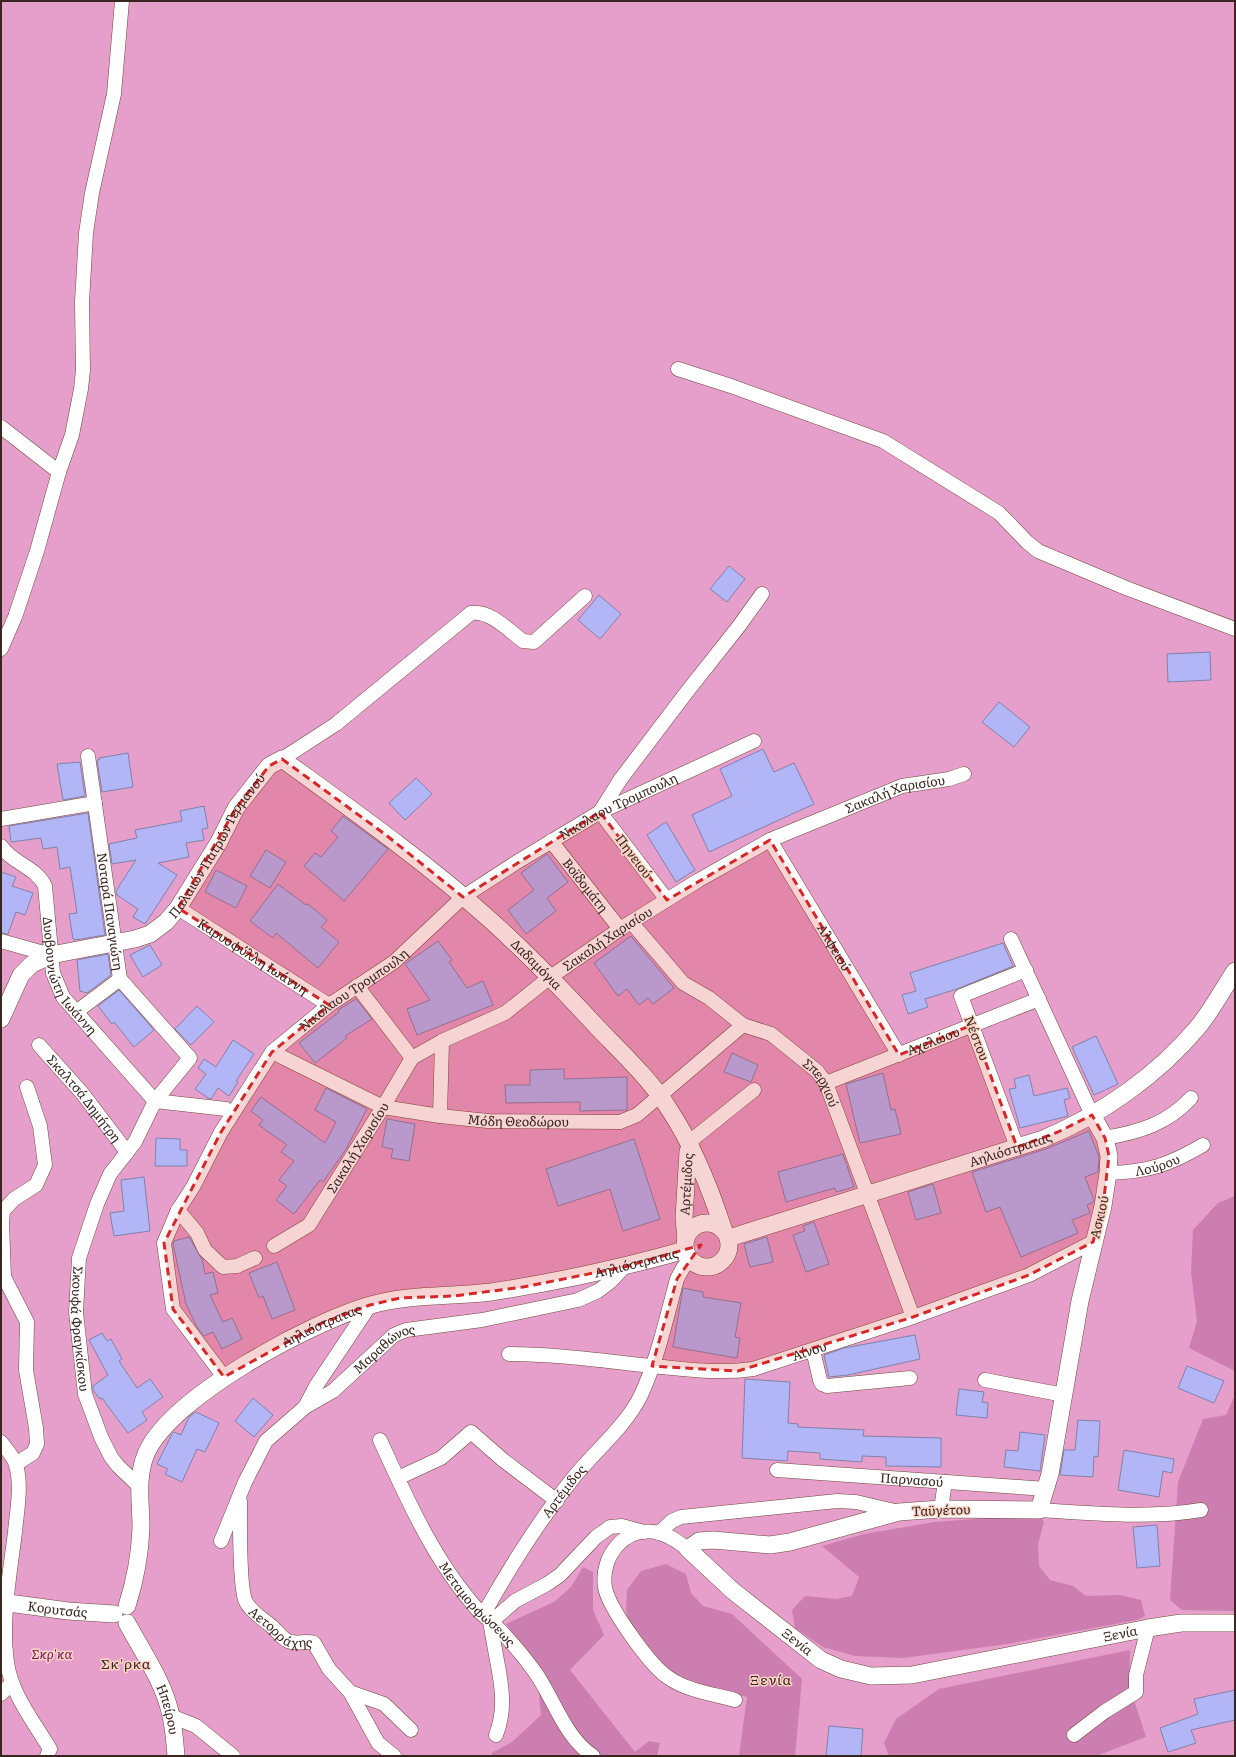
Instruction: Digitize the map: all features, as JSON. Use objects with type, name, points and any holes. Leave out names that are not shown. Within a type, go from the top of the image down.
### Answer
[{"type":"street","points":[[1,649],[15,617],[26,586],[59,472],[72,435],[83,377],[82,302],[86,233],[92,193],[114,94],[122,1]]},
{"type":"street","points":[[678,369],[731,386],[883,441],[999,513],[1027,542],[1038,551],[1126,588],[1235,629]]},
{"type":"street","points":[[1,427],[59,472]]},
{"type":"street","points":[[600,812],[620,780],[762,594]]},
{"type":"street","name":"Παλαιών Πατρών Γερμανού","points":[[1,1019],[21,975],[32,964],[51,955],[115,944],[135,939],[158,930],[178,908],[219,842],[236,808],[269,766],[336,724],[471,613],[477,612],[487,615],[522,641],[534,642],[585,596]]},
{"type":"street","name":"Νικολαου Τρομπουλη","points":[[224,1378],[173,1309],[164,1243],[178,1210],[194,1187],[221,1132],[272,1052],[329,1004],[394,962],[464,897],[551,841],[600,812],[754,741]]},
{"type":"street","name":"Νοταρά Παναγιώτη","points":[[88,756],[120,979],[190,1058],[155,1102]]},
{"type":"street","name":"Δαδαμόγια","points":[[282,759],[386,834],[464,897],[526,954],[633,1064],[660,1095],[688,1143],[726,1233]]},
{"type":"street","name":"Σακαλή Χαρισίου","points":[[274,1246],[309,1225],[412,1058],[442,1041],[505,1013],[549,978],[626,926],[770,840],[902,786],[949,779],[964,774]]},
{"type":"street","points":[[1,819],[95,803]]},
{"type":"street","name":"Πηνειού","points":[[600,812],[668,900]]},
{"type":"street","name":"Αλφειού","points":[[770,840],[899,1054]]},
{"type":"street","name":"Βοϊδομάτη","points":[[551,841],[626,926]]},
{"type":"street","name":"Δυοβουνιώτη Ιωάννη","points":[[1,846],[8,854],[39,876],[45,886],[53,973],[63,997],[155,1102]]},
{"type":"street","name":"Καρυοφύλλη Ιωάννη","points":[[178,908],[329,1004]]},
{"type":"street","name":"Σπερχιού","points":[[626,926],[683,983],[710,998],[743,1025],[771,1034],[817,1071],[826,1083],[913,1317]]},
{"type":"street","name":"Ασκιού","points":[[1011,939],[1092,1115],[1105,1138],[1109,1156],[1108,1173],[1080,1301],[1046,1489],[1039,1510]]},
{"type":"street","points":[[1,941],[51,955]]},
{"type":"street","name":"Νέστου","points":[[1017,1147],[961,996],[1026,970]]},
{"type":"street","name":"Αηλιόστρατας","points":[[726,1233],[867,1194],[1017,1147],[1058,1132],[1092,1115],[1150,1073],[1188,1038],[1199,1026],[1235,971]]},
{"type":"street","points":[[76,1012],[120,979]]},
{"type":"street","points":[[357,986],[412,1058]]},
{"type":"street","name":"Αχελώου","points":[[826,1083],[1039,999]]},
{"type":"street","name":"Μόδη Θεοδώρου","points":[[272,1052],[383,1107],[440,1116],[488,1121],[620,1122],[637,1115],[743,1025]]},
{"type":"street","points":[[440,1116],[442,1041]]},
{"type":"street","name":"Σκαλτσά Δημήτρη","points":[[39,1045],[82,1093],[127,1152]]},
{"type":"street","points":[[16,1464],[33,1453],[37,1444],[36,1428],[26,1370],[27,1322],[2,1278],[3,1211],[14,1199],[36,1185],[45,1165],[40,1126],[27,1087]]},
{"type":"street","name":"Αρτέμιδος","points":[[496,1735],[501,1720],[502,1690],[491,1622],[487,1608],[512,1563],[592,1456],[626,1418],[641,1395],[652,1366],[677,1279],[683,1268],[687,1249],[684,1218],[688,1171],[688,1143],[754,1090]]},
{"type":"street","points":[[1105,1138],[1129,1134],[1170,1118],[1191,1098]]},
{"type":"street","points":[[155,1102],[226,1109]]},
{"type":"street","name":"Σκουφά Φραγκίσκου","points":[[139,1486],[118,1466],[111,1457],[93,1418],[85,1394],[76,1312],[80,1258],[86,1234],[110,1174],[135,1142],[155,1102]]},
{"type":"street","name":"Λούρου","points":[[1108,1173],[1125,1173],[1161,1166],[1178,1160],[1203,1145]]},
{"type":"street","points":[[178,1210],[197,1233],[205,1250],[223,1267],[237,1266],[255,1258]]},
{"type":"street","name":"Αηλιόστρατας","points":[[709,1222],[726,1233],[730,1246],[728,1253],[718,1265],[710,1267],[703,1267],[687,1249],[694,1226],[709,1222]]},
{"type":"street","name":"Αίνου","points":[[509,1354],[547,1354],[699,1371],[738,1371],[753,1369],[913,1317],[1029,1275],[1093,1242]]},
{"type":"street","name":"Αηλιόστρατας","points":[[123,1614],[138,1556],[141,1529],[139,1486],[140,1470],[147,1452],[161,1432],[186,1406],[224,1378],[270,1350],[322,1323],[370,1305],[400,1298],[489,1292],[624,1267],[687,1249]]},
{"type":"street","name":"Μαραθώνος","points":[[221,1540],[240,1492],[266,1441],[305,1407],[334,1391],[394,1335],[406,1330],[482,1320],[578,1300],[598,1291],[610,1282],[624,1267]]},
{"type":"street","points":[[305,1407],[316,1386],[370,1305]]},
{"type":"street","points":[[813,1350],[820,1380],[822,1384],[827,1386],[910,1378]]},
{"type":"street","points":[[985,1380],[1064,1395]]},
{"type":"street","points":[[398,1478],[441,1458],[472,1432],[503,1460],[557,1501]]},
{"type":"street","name":"Μεταμορφώσεως","points":[[380,1440],[428,1539],[451,1576],[478,1611],[491,1622],[520,1652],[538,1676],[579,1746],[594,1756]]},
{"type":"street","points":[[1,1442],[16,1464],[18,1501],[4,1602],[7,1663],[12,1683],[48,1753]]},
{"type":"street","name":"Παρνασού","points":[[777,1470],[1046,1489]]},
{"type":"street","points":[[941,1509],[945,1482]]},
{"type":"street","name":"Αετορράχης","points":[[240,1492],[240,1527],[245,1601],[252,1611],[270,1624],[286,1641],[296,1644],[307,1640],[314,1643],[330,1669],[350,1692],[378,1743],[394,1756]]},
{"type":"street","points":[[659,1533],[672,1521],[681,1517],[837,1501],[856,1502],[899,1512]]},
{"type":"street","name":"Ταϋγέτου","points":[[688,1549],[699,1541],[713,1540],[770,1544],[790,1542],[899,1512],[941,1509],[1039,1510],[1141,1516],[1201,1510]]},
{"type":"street","points":[[491,1622],[515,1601],[547,1584],[560,1575],[591,1543],[610,1527],[622,1526],[644,1532]]},
{"type":"street","name":"Ξενία","points":[[735,1700],[682,1685],[667,1678],[640,1647],[611,1605],[606,1593],[604,1568],[610,1553],[615,1546],[626,1538],[644,1532],[659,1533],[672,1538],[688,1549],[733,1591],[821,1660],[841,1669],[871,1676],[912,1675],[1148,1628],[1181,1623],[1235,1623]]},
{"type":"street","name":"Κορυτσάς","points":[[4,1602],[68,1611],[123,1614]]},
{"type":"street","name":"Ηπείρου","points":[[123,1614],[154,1670],[165,1694],[171,1716],[176,1756]]},
{"type":"street","points":[[1074,1735],[1104,1712],[1136,1692],[1136,1676],[1148,1628]]},
{"type":"street","points":[[1,1694],[12,1683]]},
{"type":"street","points":[[350,1692],[384,1704],[411,1730]]},
{"type":"street","points":[[171,1716],[196,1726],[233,1756]]},
{"type":"highlighted area","points":[[282,759],[386,835],[463,897],[600,812],[667,900],[770,840],[899,1055],[972,1025],[1017,1147],[1058,1132],[1092,1115],[1105,1138],[1109,1156],[1103,1206],[1093,1242],[1029,1275],[913,1317],[738,1371],[652,1366],[677,1279],[701,1245],[624,1267],[523,1287],[454,1296],[400,1298],[370,1305],[322,1323],[224,1377],[173,1309],[164,1243],[221,1132],[272,1052],[329,1005],[178,908],[236,808],[269,766]]},
{"type":"green space","name":"Σκρ'κα","points":[[1,1],[1235,1],[1235,1756],[1,1756]]},
{"type":"shaded area","points":[[1235,1196],[1235,1371],[1189,1348],[1197,1321],[1191,1272],[1193,1230],[1218,1203]]},
{"type":"shaded area","points":[[1235,1395],[1235,1611],[1182,1610],[1170,1600],[1178,1482],[1203,1419],[1226,1415]]},
{"type":"shaded area","points":[[1039,1514],[1044,1522],[1038,1544],[1039,1566],[1050,1580],[1073,1586],[1086,1596],[1120,1595],[1141,1600],[1145,1616],[1137,1620],[1007,1644],[903,1658],[855,1656],[823,1647],[795,1628],[792,1610],[805,1596],[836,1599],[852,1596],[859,1577],[822,1546],[864,1534],[935,1522]]},
{"type":"shaded area","points":[[666,1564],[686,1574],[691,1593],[703,1606],[732,1614],[802,1679],[795,1756],[739,1756],[747,1697],[710,1687],[669,1672],[631,1626],[626,1611],[627,1590],[641,1571]]},
{"type":"shaded area","points":[[583,1567],[593,1572],[593,1610],[604,1635],[570,1670],[635,1752],[649,1741],[660,1743],[657,1756],[492,1756],[492,1753],[512,1742],[541,1715],[536,1664],[506,1624],[554,1602],[571,1587]]},
{"type":"shaded area","points":[[1130,1650],[1129,1685],[1146,1737],[1096,1756],[889,1756],[884,1743],[896,1719],[939,1689]]},
{"type":"building","points":[[729,566],[745,579],[727,602],[710,589]]},
{"type":"building","points":[[599,595],[621,614],[600,639],[578,620]]},
{"type":"building","points":[[1210,652],[1211,680],[1168,682],[1167,654]]},
{"type":"building","points":[[999,702],[1030,727],[1014,747],[982,722]]},
{"type":"building","points":[[763,749],[774,772],[794,763],[814,804],[709,852],[692,815],[732,796],[720,769]]},
{"type":"building","points":[[128,753],[133,787],[102,792],[97,760],[99,760],[99,758]]},
{"type":"building","points":[[80,762],[85,796],[63,800],[57,764]]},
{"type":"building","points":[[416,778],[432,794],[405,820],[389,803]]},
{"type":"building","points":[[204,806],[208,828],[202,829],[204,840],[186,843],[189,857],[158,863],[177,875],[145,924],[133,917],[138,909],[117,895],[116,891],[136,860],[112,864],[109,844],[137,838],[135,830],[182,821],[180,811]]},
{"type":"building","points":[[88,813],[105,935],[75,940],[73,939],[69,914],[77,913],[70,867],[60,869],[57,847],[43,849],[41,838],[11,842],[9,826]]},
{"type":"building","points":[[343,816],[388,849],[344,901],[304,866],[315,853],[321,857],[338,837],[331,831]]},
{"type":"building","points":[[666,822],[695,870],[676,882],[647,835]]},
{"type":"building","points":[[266,850],[286,862],[270,888],[250,876]]},
{"type":"building","points":[[547,854],[568,882],[547,898],[556,911],[526,934],[508,910],[534,890],[521,873]]},
{"type":"building","points":[[216,870],[247,886],[236,908],[205,892]]},
{"type":"building","points":[[1,872],[16,877],[12,886],[33,893],[25,915],[16,912],[8,934],[1,933]]},
{"type":"building","points":[[278,884],[306,905],[308,904],[327,920],[321,927],[339,942],[318,968],[276,933],[273,938],[250,921]]},
{"type":"building","points":[[631,936],[674,988],[653,1004],[648,998],[639,1005],[627,989],[618,996],[594,963]]},
{"type":"building","points":[[438,941],[452,960],[449,962],[467,988],[483,981],[493,1005],[417,1035],[407,1009],[430,1000],[405,964]]},
{"type":"building","points":[[1003,943],[1013,966],[957,989],[925,999],[928,1007],[908,1014],[902,995],[916,991],[910,973]]},
{"type":"building","points":[[150,945],[162,965],[143,977],[130,955]]},
{"type":"building","points":[[108,954],[111,975],[87,993],[80,991],[77,960]]},
{"type":"building","points":[[119,990],[154,1030],[134,1047],[114,1022],[112,1024],[98,1006]]},
{"type":"building","points":[[356,999],[372,1019],[345,1036],[347,1038],[315,1063],[299,1043],[339,1012],[338,1010]]},
{"type":"building","points":[[197,1006],[214,1022],[191,1045],[175,1029]]},
{"type":"building","points":[[1096,1036],[1118,1084],[1094,1095],[1072,1047]]},
{"type":"building","points":[[233,1040],[254,1054],[236,1081],[238,1082],[229,1096],[218,1088],[211,1099],[208,1098],[195,1089],[206,1074],[198,1068],[204,1059],[216,1067]]},
{"type":"building","points":[[732,1053],[758,1065],[751,1082],[724,1072]]},
{"type":"building","points":[[564,1069],[564,1079],[627,1077],[627,1110],[580,1111],[580,1102],[506,1103],[505,1085],[530,1085],[530,1070]]},
{"type":"building","points":[[883,1073],[891,1110],[895,1109],[901,1134],[860,1143],[846,1084]]},
{"type":"building","points":[[1029,1075],[1034,1096],[1067,1088],[1070,1098],[1064,1100],[1068,1116],[1020,1128],[1009,1089],[1016,1088],[1014,1079]]},
{"type":"building","points":[[326,1088],[367,1109],[346,1149],[323,1182],[320,1180],[294,1214],[276,1200],[287,1186],[279,1180],[294,1161],[281,1152],[287,1145],[259,1125],[263,1120],[251,1111],[261,1097],[325,1143],[336,1122],[315,1110]]},
{"type":"building","points":[[387,1119],[415,1124],[409,1161],[391,1158],[393,1149],[382,1147]]},
{"type":"building","points":[[1089,1131],[1099,1157],[1098,1172],[1085,1177],[1094,1200],[1087,1205],[1090,1213],[1072,1220],[1078,1233],[1021,1257],[1000,1207],[986,1212],[972,1172],[1046,1149]]},
{"type":"building","points":[[156,1138],[180,1139],[180,1150],[187,1150],[187,1166],[155,1166]]},
{"type":"building","points":[[634,1139],[660,1219],[623,1231],[610,1189],[558,1206],[546,1169]]},
{"type":"building","points":[[843,1154],[854,1187],[836,1192],[835,1188],[786,1202],[778,1172]]},
{"type":"building","points":[[144,1177],[150,1231],[114,1236],[110,1213],[124,1211],[121,1180]]},
{"type":"building","points":[[933,1184],[941,1213],[916,1220],[908,1192]]},
{"type":"building","points":[[814,1222],[829,1264],[806,1272],[793,1235],[805,1231],[803,1226]]},
{"type":"building","points":[[189,1237],[202,1259],[205,1274],[213,1272],[218,1293],[210,1295],[223,1322],[232,1318],[242,1339],[222,1349],[213,1332],[204,1336],[197,1327],[186,1304],[173,1244],[174,1241]]},
{"type":"building","points":[[767,1237],[773,1262],[750,1267],[744,1244]]},
{"type":"building","points":[[277,1262],[295,1310],[272,1319],[263,1296],[259,1298],[249,1273]]},
{"type":"building","points":[[683,1288],[703,1292],[703,1297],[741,1303],[735,1337],[740,1338],[737,1358],[673,1347]]},
{"type":"building","points":[[102,1333],[107,1341],[111,1339],[122,1359],[119,1361],[137,1388],[150,1379],[163,1397],[142,1412],[147,1420],[128,1433],[102,1398],[100,1399],[93,1390],[93,1386],[108,1375],[89,1340]]},
{"type":"building","points":[[915,1335],[920,1359],[848,1375],[829,1377],[824,1355],[844,1348]]},
{"type":"building","points":[[1187,1366],[1224,1381],[1214,1403],[1178,1388]]},
{"type":"building","points":[[745,1379],[790,1382],[788,1423],[798,1424],[798,1427],[864,1430],[863,1436],[941,1438],[941,1467],[886,1466],[886,1457],[862,1456],[862,1462],[820,1459],[820,1453],[788,1451],[787,1461],[742,1458]]},
{"type":"building","points":[[959,1389],[984,1392],[982,1402],[988,1403],[987,1418],[956,1415]]},
{"type":"building","points":[[253,1398],[273,1415],[254,1437],[235,1421]]},
{"type":"building","points":[[196,1412],[219,1423],[205,1452],[197,1449],[182,1482],[165,1474],[168,1469],[157,1464],[172,1434],[174,1432],[181,1435],[189,1417]]},
{"type":"building","points":[[1078,1420],[1100,1421],[1098,1457],[1094,1456],[1093,1477],[1060,1475],[1064,1450],[1075,1450]]},
{"type":"building","points":[[1020,1432],[1045,1435],[1040,1471],[1004,1467],[1006,1450],[1018,1451]]},
{"type":"building","points":[[1124,1450],[1174,1459],[1172,1473],[1163,1471],[1159,1497],[1118,1490]]},
{"type":"building","points":[[1157,1525],[1160,1566],[1137,1568],[1133,1527]]},
{"type":"building","points":[[1235,1690],[1235,1720],[1191,1730],[1196,1743],[1168,1752],[1160,1728],[1198,1714],[1194,1699]]},
{"type":"building","points":[[829,1726],[863,1729],[861,1756],[826,1756]]},
{"type":"district","name":"Σκ'ρκα","points":[[126,1664]]},
{"type":"district","name":"Ξενία","points":[[771,1680]]}]
